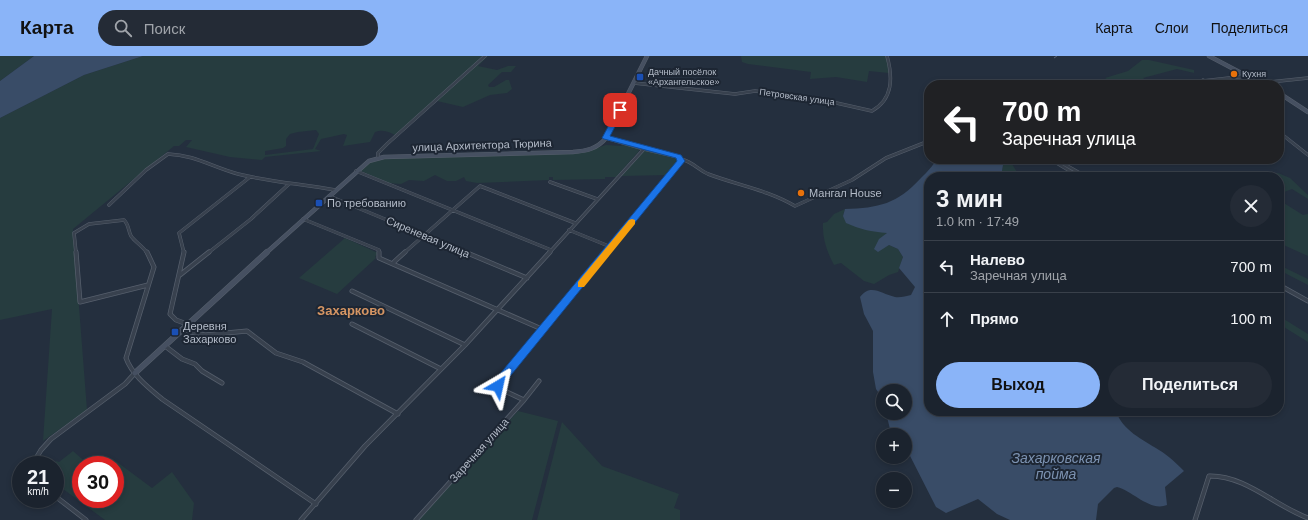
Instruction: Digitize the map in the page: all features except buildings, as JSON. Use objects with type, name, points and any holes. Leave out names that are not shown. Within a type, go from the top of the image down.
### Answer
[{"type":"street","points":[[378,158],[378,153],[387,144],[485,56]]},
{"type":"street","points":[[647,56],[606,138],[690,161],[706,173],[777,196],[795,206],[852,180],[886,158],[924,143]]},
{"type":"street","name":"Петровская улица","points":[[634,83],[735,94],[755,91],[832,102],[872,111],[884,103],[890,92],[890,66],[886,56]]},
{"type":"street","points":[[1209,56],[1255,80]]},
{"type":"street","points":[[1203,80],[1248,76]]},
{"type":"street","points":[[1284,80],[1308,78]]},
{"type":"street","points":[[1284,96],[1308,112]]},
{"type":"street","points":[[1284,136],[1308,155]]},
{"type":"street","name":"улица Архитектора Тюрина","points":[[135,373],[366,162],[378,158],[575,151],[597,146],[606,138]]},
{"type":"street","points":[[302,520],[364,446],[398,414],[465,345],[644,148]]},
{"type":"street","points":[[109,205],[120,192],[166,154],[180,154],[200,158],[223,170],[250,177],[289,184],[314,185],[335,190]]},
{"type":"street","points":[[524,400],[498,388],[498,384],[544,330],[681,159]]},
{"type":"street","points":[[1058,164],[1072,172]]},
{"type":"street","points":[[1064,164],[1078,172]]},
{"type":"street","points":[[356,171],[551,250]]},
{"type":"street","points":[[187,324],[176,320],[170,314],[177,277],[180,273],[184,253],[179,236],[181,231],[250,177]]},
{"type":"street","points":[[550,182],[597,199]]},
{"type":"street","points":[[177,277],[251,219],[289,184]]},
{"type":"street","points":[[394,262],[480,186],[575,223]]},
{"type":"street","name":"Сиреневая улица","points":[[329,196],[527,278]]},
{"type":"street","points":[[303,219],[379,250],[379,258],[394,262],[544,330]]},
{"type":"street","points":[[148,285],[80,302],[74,233],[89,224],[125,220],[131,236],[143,246],[154,264],[148,285],[126,358],[128,364],[146,386],[162,399],[316,504]]},
{"type":"street","points":[[569,230],[611,247]]},
{"type":"street","points":[[1284,288],[1308,301]]},
{"type":"street","points":[[352,290],[465,345]]},
{"type":"street","points":[[352,324],[441,369]]},
{"type":"street","points":[[181,330],[197,335],[220,335],[247,331],[276,353],[303,362],[398,414]]},
{"type":"street","points":[[164,345],[222,383]]},
{"type":"street","points":[[37,456],[51,439],[125,384],[135,373]]},
{"type":"street","name":"Заречная улица","points":[[416,520],[524,400],[539,381]]},
{"type":"street","points":[[1195,520],[1209,476],[1214,474],[1228,477],[1286,509],[1308,518]]},
{"type":"street","points":[[64,503],[86,520]]},
{"type":"green space","points":[[0,56],[34,56],[0,81]]},
{"type":"green space","points":[[143,56],[488,56],[478,66],[497,70],[508,66],[516,66],[511,72],[502,72],[488,85],[489,87],[494,87],[506,80],[509,80],[512,89],[507,93],[490,95],[463,107],[437,101],[397,136],[386,131],[378,131],[375,132],[370,142],[343,146],[347,135],[344,134],[321,139],[315,149],[321,151],[265,157],[262,160],[230,157],[186,147],[192,140],[186,140],[179,146],[174,146],[73,229],[87,410],[43,441],[52,309],[0,320],[0,118],[84,75]],"holes":[[[316,130],[319,134],[313,149],[265,155],[265,151],[283,148],[286,146],[286,139],[290,134]]]},
{"type":"green space","points":[[741,56],[886,56],[889,65],[889,73],[869,71],[867,82],[836,77],[810,79],[811,72],[748,64],[742,62]]},
{"type":"green space","points":[[1142,60],[1149,60],[1194,70],[1194,73],[1177,69],[1143,78],[1146,80],[1108,80],[1105,78],[1128,71]]},
{"type":"green space","points":[[606,145],[623,145],[638,148],[639,151],[616,177],[605,177],[605,179],[553,180],[553,177],[549,177],[549,180],[477,183],[466,181],[464,177],[456,181],[447,181],[435,175],[424,181],[409,180],[401,184],[388,183],[361,171],[361,169],[371,161],[379,158],[588,151]]},
{"type":"green space","points":[[645,150],[678,158],[680,160],[668,175],[621,176]]},
{"type":"green space","points":[[1003,164],[1012,164],[1017,172],[1005,172],[1002,171]]},
{"type":"green space","points":[[1284,176],[1290,178],[1308,195],[1308,199],[1292,189],[1284,192]]},
{"type":"green space","points":[[1284,203],[1303,215],[1308,214],[1308,256],[1284,245]]},
{"type":"green space","points":[[845,209],[843,216],[887,233],[885,247],[889,245],[898,249],[903,257],[898,272],[889,275],[874,284],[864,281],[841,263],[834,265],[829,255],[823,234],[823,223],[827,222],[834,214]]},
{"type":"green space","points":[[345,238],[378,253],[375,257],[376,258],[337,294],[299,278]]},
{"type":"green space","points":[[1284,267],[1308,279],[1308,285],[1284,273]]},
{"type":"green space","points":[[1284,319],[1308,334],[1308,342],[1284,327]]},
{"type":"green space","points":[[518,411],[558,421],[532,520],[418,520]]},
{"type":"green space","points":[[562,422],[602,466],[679,494],[674,508],[680,510],[680,520],[537,520]]},
{"type":"green space","points":[[73,451],[79,456],[72,456],[72,496],[64,490],[64,458]]},
{"type":"green space","points":[[124,467],[152,488],[172,472],[194,503],[192,520],[105,520],[89,508],[124,508]]},
{"type":"water","points":[[34,56],[143,56],[84,75],[0,118],[0,81]]},
{"type":"water","name":"Захарковская пойма","points":[[933,164],[1003,164],[1002,171],[1006,172],[926,172]]},
{"type":"water","name":"Захарковская пойма","points":[[924,174],[924,416],[1118,416],[1128,429],[1166,455],[1184,471],[1165,487],[1167,505],[1154,506],[1117,487],[1114,488],[1098,504],[1096,520],[1010,520],[997,514],[978,499],[946,513],[936,507],[912,460],[912,428],[890,428],[888,420],[912,420],[912,384],[876,384],[876,389],[873,372],[873,331],[864,314],[860,297],[864,293],[872,290],[895,297],[903,297],[911,295],[915,287],[899,268],[903,257],[898,249],[889,245],[878,252],[874,249],[879,239],[887,233],[866,230],[851,225],[846,223],[843,216],[845,209],[878,206],[904,194]]},
{"type":"slow traffic","points":[[581,284],[632,222]]},
{"type":"place","name":"Кухня","points":[[1234,74]]},
{"type":"place","name":"Дачный посёлок «Архангельское»","points":[[640,77]]},
{"type":"place","name":"Мангал House","points":[[801,193]]},
{"type":"place","name":"По требованию","points":[[319,203]]},
{"type":"place","name":"Деревня Захарково","points":[[175,332]]},
{"type":"district","name":"Захарково","points":[[351,310]]},
{"type":"route","points":[[498,386],[498,384],[681,161],[678,157],[606,138],[620,110]]}]
